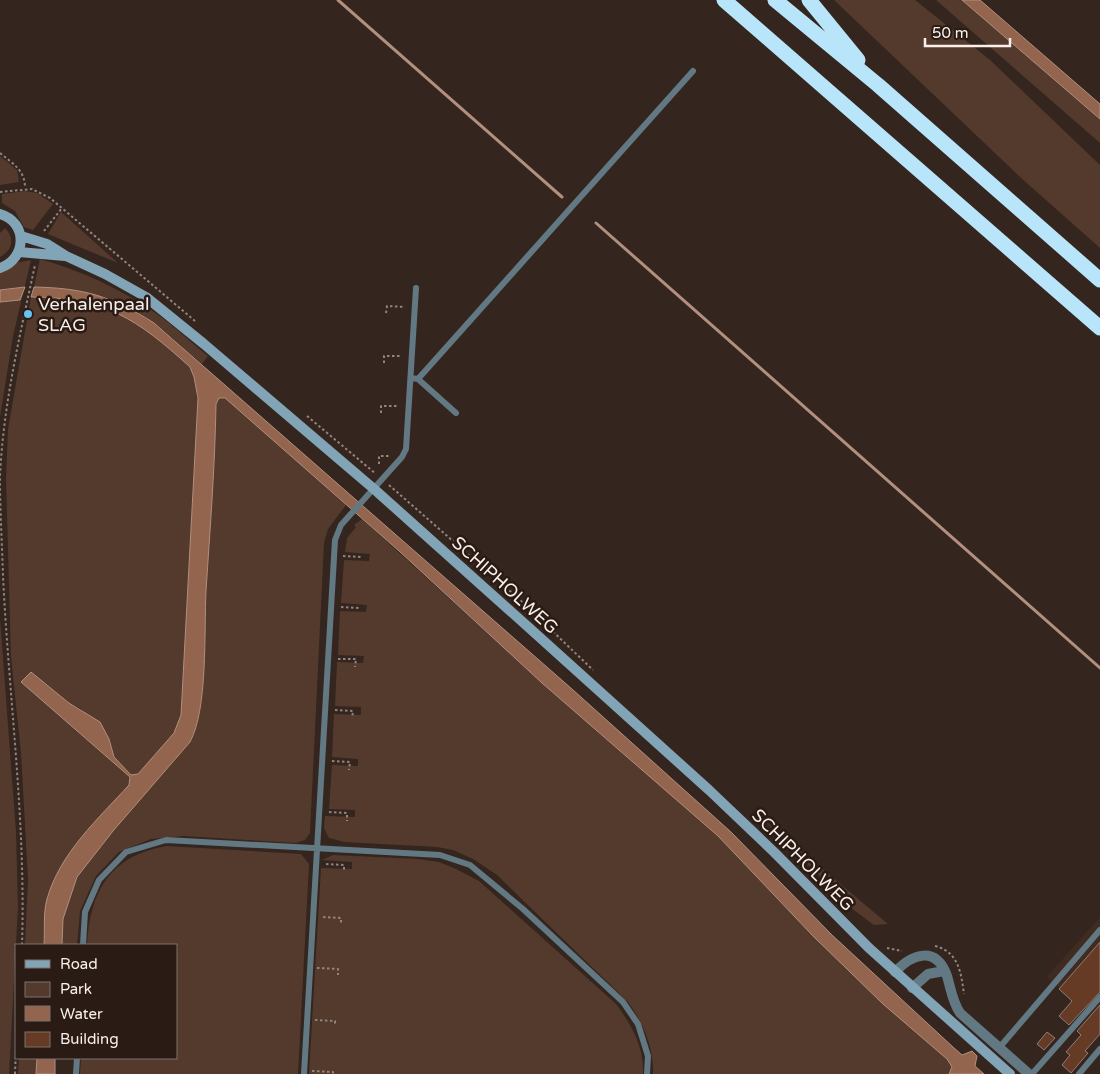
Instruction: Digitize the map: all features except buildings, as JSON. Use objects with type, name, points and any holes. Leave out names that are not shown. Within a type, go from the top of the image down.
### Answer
[{"type":"highway","points":[[724,0],[1100,328]]},
{"type":"highway","points":[[775,0],[878,85],[1100,280]]},
{"type":"highway","points":[[809,0],[878,85]]},
{"type":"main road","points":[[0,214],[15,223],[21,236],[19,252],[14,260],[0,268]]},
{"type":"main road","name":"SCHIPHOLWEG","points":[[21,236],[47,244],[66,256],[105,274],[153,303],[374,489],[709,790],[895,972],[1010,1074]]},
{"type":"main road","name":"SCHIPHOLWEG","points":[[19,252],[66,256]]},
{"type":"street","points":[[895,972],[909,960],[921,955],[936,959],[944,971],[955,1006],[996,1045],[1031,1074]]},
{"type":"street","points":[[912,988],[928,974],[944,971]]},
{"type":"lane","points":[[414,379],[693,70]]},
{"type":"lane","points":[[304,1072],[333,556],[336,533],[345,520],[363,503],[402,457],[407,444],[409,407],[414,379],[412,357],[416,288]]},
{"type":"lane","points":[[414,379],[456,413]]},
{"type":"lane","points":[[83,944],[85,912],[99,880],[126,852],[166,840],[440,855],[470,865],[523,910],[622,1002],[638,1024],[648,1056],[647,1074]]},
{"type":"lane","points":[[996,1045],[1100,930]]},
{"type":"lane","points":[[1031,1074],[1100,997]]},
{"type":"lane","points":[[1079,1074],[1100,1049]]},
{"type":"lane","points":[[76,1074],[77,1059]]},
{"type":"path","points":[[0,152],[22,172],[25,177],[24,188]]},
{"type":"path","points":[[0,192],[24,188],[42,193],[62,208]]},
{"type":"path","points":[[22,944],[23,872],[21,826],[8,670],[0,477],[14,356],[31,283]]},
{"type":"path","points":[[386,313],[387,306],[415,308]]},
{"type":"path","points":[[384,363],[384,356],[412,357]]},
{"type":"path","points":[[381,413],[381,406],[409,407]]},
{"type":"path","points":[[379,464],[379,456],[402,457]]},
{"type":"path","points":[[333,556],[362,557]]},
{"type":"path","points":[[331,606],[358,608]]},
{"type":"path","points":[[328,658],[356,659],[355,667]]},
{"type":"path","points":[[325,709],[353,711],[352,718]]},
{"type":"path","points":[[322,761],[350,762],[349,770]]},
{"type":"path","points":[[319,812],[347,813],[347,821]]},
{"type":"path","points":[[316,864],[344,865],[344,872]]},
{"type":"path","points":[[313,917],[341,918],[341,924]]},
{"type":"path","points":[[310,968],[338,969],[338,975]]},
{"type":"path","points":[[307,1019],[335,1021],[335,1026]]},
{"type":"path","points":[[15,1074],[16,1059]]},
{"type":"path","points":[[304,1072],[333,1072],[333,1074]]},
{"type":"shaded area","points":[[1100,917],[1100,1024],[1047,977]]},
{"type":"green space","points":[[834,0],[915,0],[990,60],[1100,165],[1100,248],[1020,177]]},
{"type":"green space","points":[[936,0],[962,0],[1100,119],[1100,143]]},
{"type":"green space","points":[[0,156],[17,170],[19,182],[0,185]]},
{"type":"green space","points":[[25,191],[37,193],[53,204],[33,230],[24,227],[15,211],[2,203],[2,194]]},
{"type":"green space","points":[[61,212],[118,263],[48,234]]},
{"type":"green space","points":[[5,228],[10,236],[11,244],[8,251],[0,257],[0,233]]},
{"type":"green space","points":[[40,259],[69,268],[125,294],[173,326],[208,356],[202,364],[148,319],[117,302],[82,292],[34,287]]},
{"type":"green space","points":[[31,260],[24,288],[0,290],[0,272],[15,263]]},
{"type":"green space","points":[[24,292],[13,336],[0,417],[0,302],[20,300]]},
{"type":"green space","points":[[31,297],[80,301],[118,314],[136,324],[171,350],[190,367],[194,377],[198,398],[181,715],[174,733],[138,774],[131,775],[114,757],[109,739],[81,709],[70,703],[31,672],[21,682],[130,777],[129,785],[80,840],[47,901],[44,944],[25,944],[28,879],[21,753],[11,657],[6,478],[8,429]]},
{"type":"green space","points":[[219,398],[227,399],[346,505],[328,529],[324,543],[310,833],[305,840],[296,843],[183,836],[151,839],[119,852],[96,876],[80,911],[77,944],[62,944],[63,919],[77,877],[113,831],[190,742],[196,728],[200,710],[204,669],[206,591],[216,404]]},
{"type":"green space","points":[[362,519],[542,683],[718,836],[813,936],[947,1059],[952,1067],[949,1074],[653,1074],[652,1054],[646,1036],[628,1002],[497,875],[473,859],[453,850],[437,847],[344,842],[329,838],[324,828],[325,816],[355,817],[355,810],[329,809],[332,765],[358,766],[358,759],[332,757],[334,714],[361,715],[361,707],[335,706],[337,662],[363,663],[364,656],[338,655],[340,611],[366,612],[367,605],[341,603],[344,560],[369,561],[370,554],[345,552],[347,538],[356,527],[354,525]]},
{"type":"green space","points":[[0,618],[16,832],[18,907],[9,1074],[0,1074]]},
{"type":"green space","points":[[763,819],[888,924],[874,925],[851,908]]},
{"type":"green space","points":[[166,846],[301,854],[309,864],[298,1074],[80,1074],[81,1059],[178,1059],[178,944],[87,944],[93,908],[107,879],[117,867],[130,858]]},
{"type":"green space","points":[[333,855],[418,859],[439,862],[479,881],[616,1004],[636,1037],[643,1064],[643,1074],[309,1074],[321,868],[352,869],[352,862],[322,860]]},
{"type":"green space","points":[[19,1059],[37,1059],[36,1074],[18,1074]]},
{"type":"water","points":[[962,0],[980,0],[1100,104],[1100,119]]},
{"type":"water","points":[[25,287],[20,300],[0,302],[0,290]]},
{"type":"water","points":[[34,287],[68,289],[97,295],[124,306],[154,323],[572,689],[731,832],[832,935],[953,1047],[962,1055],[972,1051],[977,1056],[975,1066],[984,1074],[949,1074],[952,1067],[947,1059],[883,1004],[813,936],[718,836],[542,683],[399,551],[225,398],[219,398],[216,404],[206,591],[204,669],[200,710],[196,728],[190,742],[113,831],[77,877],[63,919],[62,944],[44,944],[46,904],[53,882],[70,852],[129,785],[130,777],[21,682],[31,672],[69,703],[100,722],[109,739],[114,757],[131,775],[138,774],[174,733],[181,715],[198,398],[190,367],[136,324],[118,314],[80,301],[31,297]]},
{"type":"water","points":[[37,1059],[55,1059],[55,1074],[36,1074]]},
{"type":"waterway","points":[[338,0],[562,197]]},
{"type":"waterway","points":[[596,223],[1100,668]]},
{"type":"place","name":"Verhalenpaal SLAG","points":[[28,314]]}]
